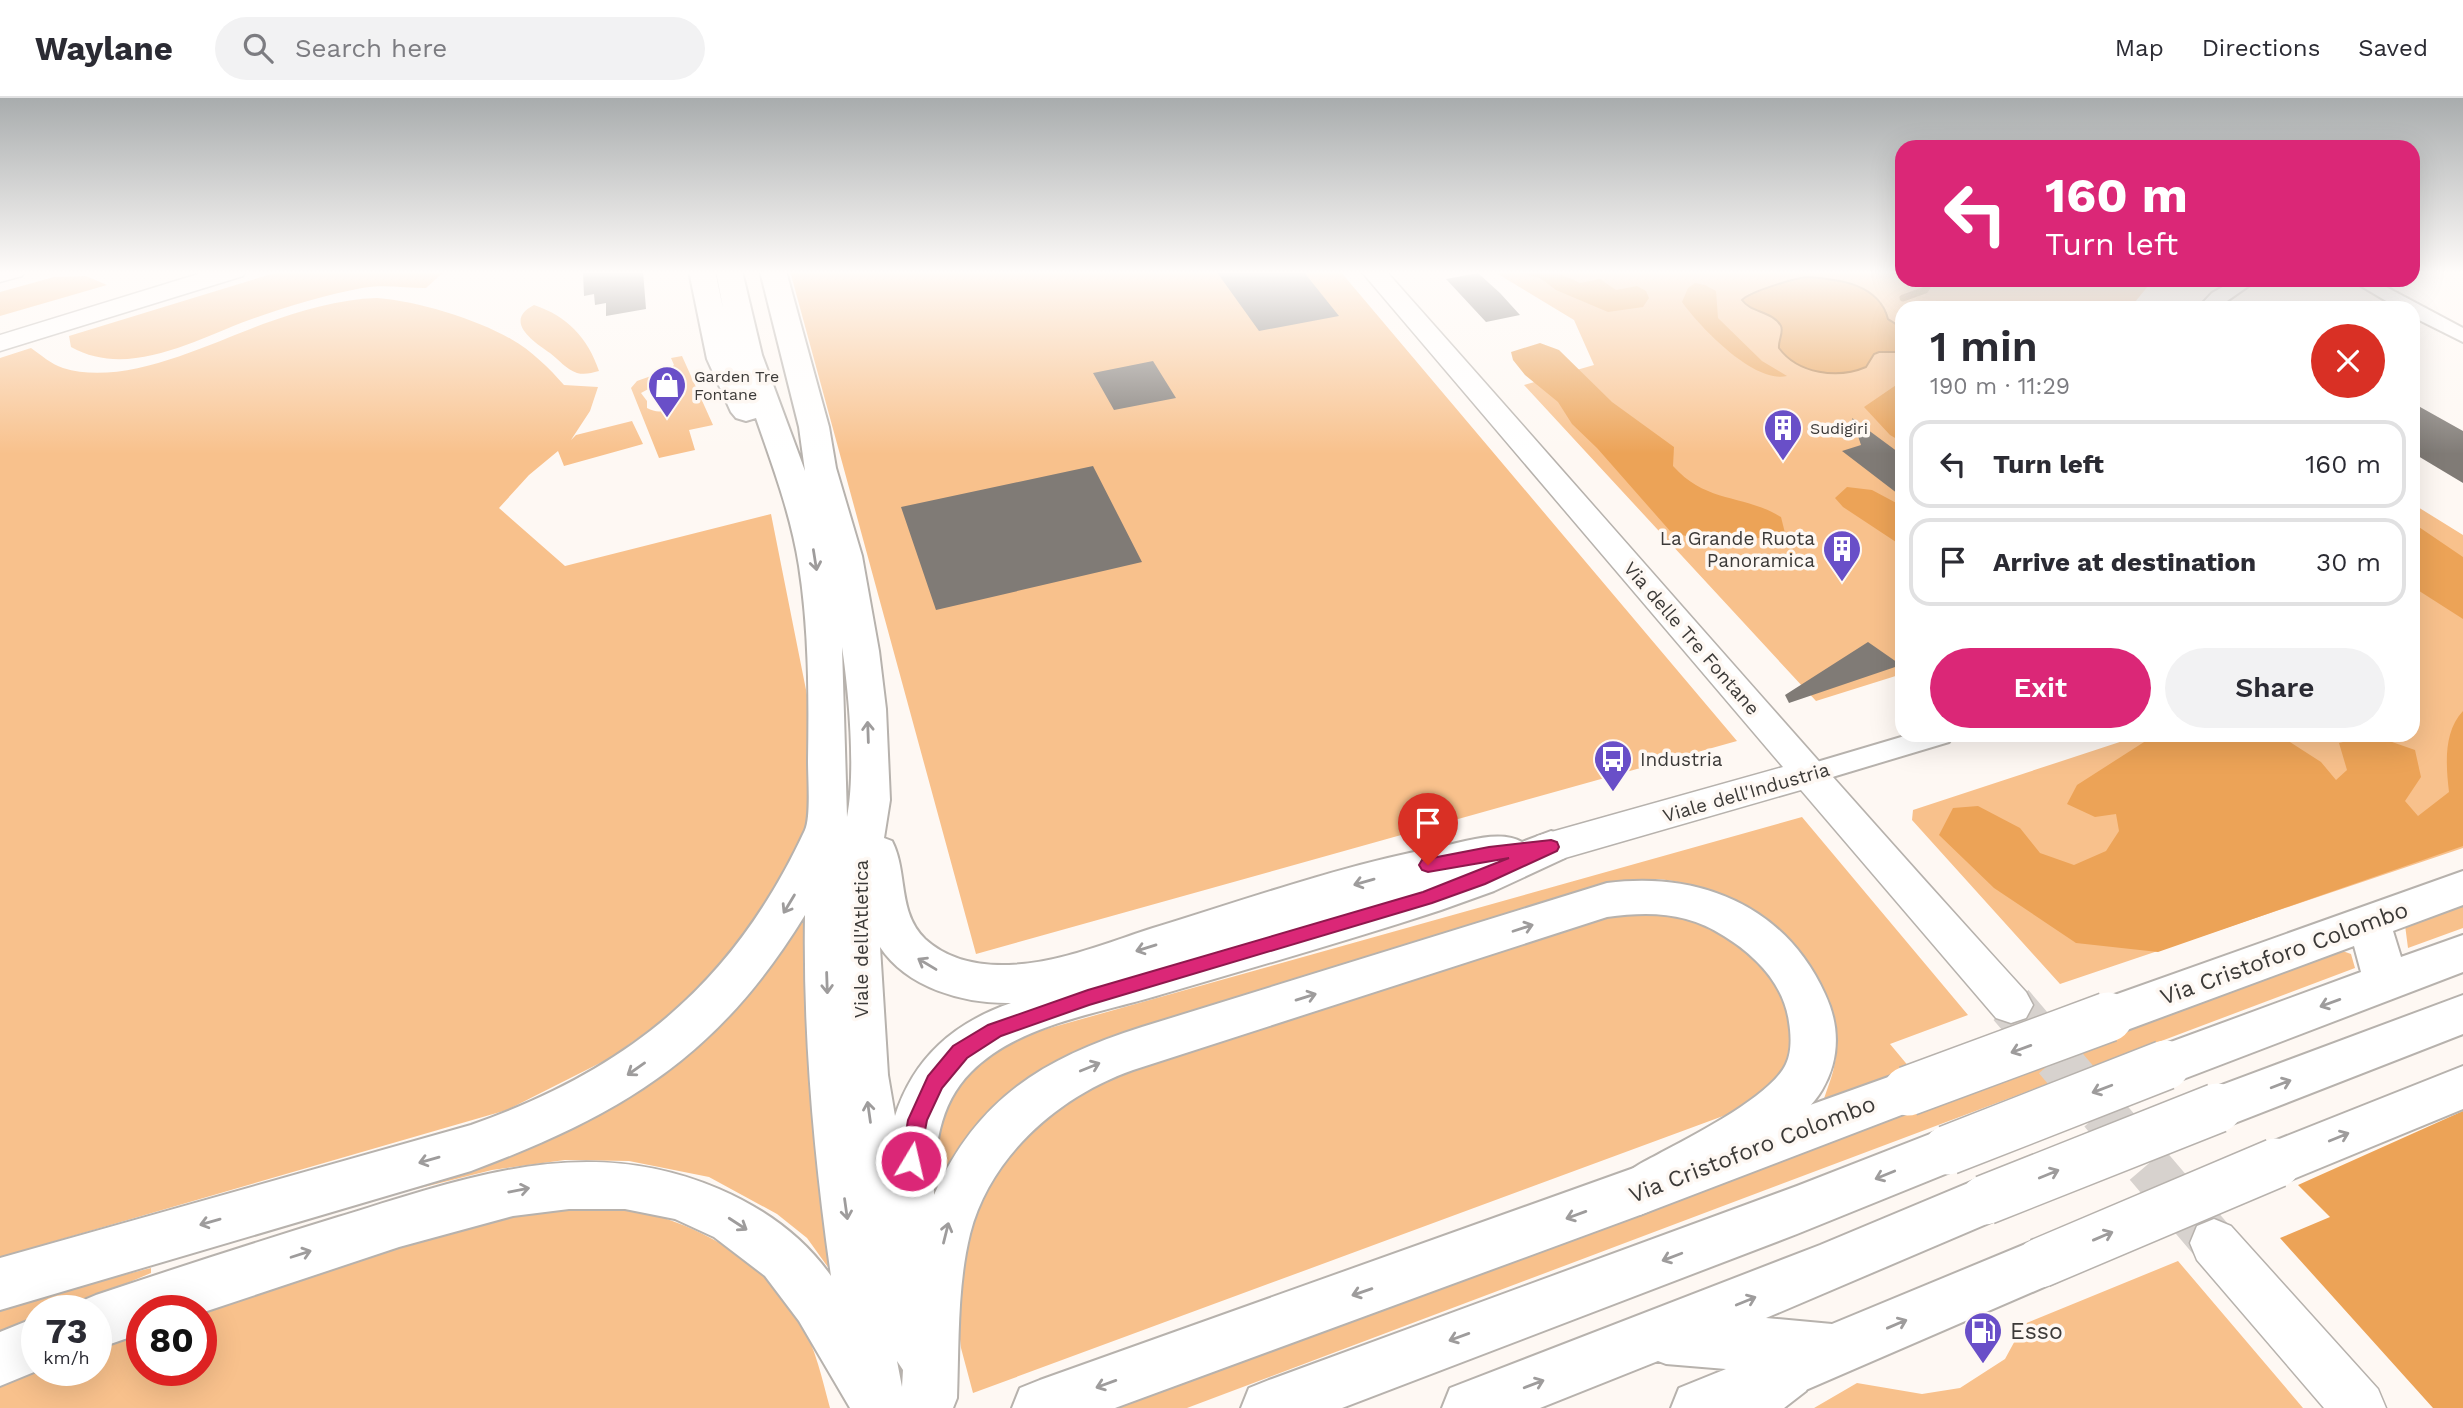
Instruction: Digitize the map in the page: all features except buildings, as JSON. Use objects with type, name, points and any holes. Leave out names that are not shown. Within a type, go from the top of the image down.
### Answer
[{"type":"main road","points":[[0,343],[35,332]]},
{"type":"main road","points":[[715,332],[733,388],[809,481]]},
{"type":"main road","points":[[743,332],[750,360],[809,481]]},
{"type":"main road","points":[[768,332],[806,442],[809,481]]},
{"type":"main road","points":[[789,332],[814,427],[809,481]]},
{"type":"main road","name":"Via delle Tre Fontane","points":[[1426,332],[2011,1005]]},
{"type":"main road","name":"Viale dell'Atletica","points":[[809,481],[839,533],[855,610],[867,709],[870,800],[862,846],[858,897],[859,985],[865,1075],[886,1210],[915,1322],[904,1404]]},
{"type":"main road","name":"Viale dell'Atletica","points":[[809,481],[811,538],[826,653],[827,990],[839,1155],[904,1404]]},
{"type":"main road","name":"Viale dell'Industria","points":[[1551,847],[1809,774]]},
{"type":"main road","points":[[870,800],[881,892],[891,926],[911,953],[943,973],[973,982],[1026,983],[1409,869],[1489,854],[1551,847]]},
{"type":"main road","points":[[0,1284],[471,1148],[530,1127],[578,1104],[630,1074],[667,1046],[710,1010],[733,984],[770,935],[799,888],[827,820]]},
{"type":"main road","points":[[915,1322],[909,1203],[912,1146],[928,1094],[942,1071],[960,1052],[994,1031],[1060,1006],[1426,898],[1479,879],[1551,847]]},
{"type":"main road","name":"Via Cristoforo Colombo","points":[[1040,1408],[1640,1191],[2463,888]]},
{"type":"main road","points":[[904,1404],[955,1204],[990,1144],[1019,1113],[1050,1087],[1083,1069],[1142,1046],[1607,900],[1651,894],[1710,908],[1760,937],[1784,961],[1801,986],[1812,1018],[1814,1034],[1813,1053],[1806,1075],[1788,1096],[1756,1121],[1640,1191]]},
{"type":"main road","points":[[2369,922],[2386,982]]},
{"type":"main road","points":[[1269,1408],[1797,1210],[2165,1065],[2463,953]]},
{"type":"main road","points":[[1470,1408],[1827,1268],[1985,1199],[2217,1108],[2454,1024]]},
{"type":"main road","points":[[1699,1408],[2276,1163],[2463,1087]]},
{"type":"main road","points":[[112,1317],[356,1236],[480,1199],[541,1186],[625,1185],[664,1193],[724,1215],[784,1259],[904,1404]]},
{"type":"main road","points":[[2214,1243],[2359,1408]]},
{"type":"main road","points":[[1657,1336],[1810,1361]]},
{"type":"main road","points":[[0,1359],[21,1350]]},
{"type":"main road","points":[[1739,1408],[1810,1361]]},
{"type":"street","name":"Viale dell'Industria","points":[[1809,774],[1916,742]]},
{"type":"shaded area","points":[[82,332],[219,332],[161,353],[115,359],[93,356],[71,347],[69,336]]},
{"type":"shaded area","points":[[242,332],[496,332],[526,349],[564,385],[598,387],[590,411],[571,440],[576,435],[632,421],[643,444],[564,466],[558,451],[529,475],[499,508],[565,566],[771,514],[812,720],[807,821],[785,889],[720,973],[667,1017],[610,1058],[507,1110],[0,1257],[0,358],[31,348],[63,368],[112,372],[138,368],[191,352]]},
{"type":"shaded area","points":[[526,332],[577,332],[589,348],[599,371],[577,373]]},
{"type":"shaded area","points":[[807,332],[1392,332],[1737,741],[976,954]]},
{"type":"shaded area","points":[[1579,332],[1895,332],[1895,676],[1816,701],[1524,385],[1594,365]]},
{"type":"shaded area","points":[[1708,332],[1732,332],[1762,361],[1787,376],[1774,376],[1759,371],[1728,351]]},
{"type":"shaded area","points":[[1781,332],[1895,332],[1895,352],[1874,354],[1866,367],[1843,373],[1807,369],[1787,357],[1779,348]]},
{"type":"shaded area","points":[[1540,343],[1559,350],[1612,402],[1674,447],[1673,466],[1686,478],[1712,493],[1753,505],[1781,517],[1785,533],[1743,541],[1692,538],[1670,531],[1597,448],[1572,424],[1558,402],[1525,375],[1513,360],[1511,352]]},
{"type":"shaded area","points":[[682,356],[713,425],[689,430],[695,450],[659,458],[631,388],[637,381],[651,376],[652,387],[641,393],[647,401],[647,408],[663,411],[670,408],[676,403],[670,391],[674,389],[659,383],[658,375],[674,365],[671,358]]},
{"type":"shaded area","points":[[1895,386],[1895,438],[1890,435],[1864,407]]},
{"type":"shaded area","points":[[1847,487],[1872,490],[1895,502],[1895,541],[1843,507],[1835,498]]},
{"type":"shaded area","points":[[2420,508],[2463,535],[2463,848],[2060,984],[1912,820],[1913,810],[2120,742],[2420,742]]},
{"type":"shaded area","points":[[2420,528],[2463,557],[2463,619],[2420,591]]},
{"type":"shaded area","points":[[2463,711],[2463,846],[2158,952],[2076,943],[1994,888],[1939,835],[1953,808],[1978,806],[2020,828],[2040,853],[2074,865],[2106,851],[2119,831],[2116,814],[2095,817],[2067,804],[2077,785],[2144,742],[2290,742],[2321,762],[2336,780],[2347,770],[2339,743],[2392,742],[2415,750],[2421,777],[2405,801],[2418,816],[2449,792],[2447,750],[2457,719]]},
{"type":"shaded area","points":[[1802,817],[1968,1015],[1890,1044],[1910,1068],[1823,1102],[1835,1062],[1835,1027],[1824,992],[1804,961],[1778,938],[1705,892],[1673,881],[1636,880],[1590,888],[1542,902],[1146,1025],[1109,1040],[944,1196],[938,1166],[939,1127],[954,1092],[981,1064],[1032,1033]]},
{"type":"shaded area","points":[[808,898],[835,1277],[807,1238],[777,1214],[709,1177],[629,1161],[565,1160],[492,1170],[404,1192],[545,1136]]},
{"type":"shaded area","points":[[2463,904],[2463,928],[2408,948],[2405,925]]},
{"type":"shaded area","points":[[1634,907],[1714,923],[1774,973],[1794,1020],[1789,1064],[1753,1105],[973,1393],[961,1348],[954,1287],[959,1240],[1012,1141],[1088,1082]]},
{"type":"shaded area","points":[[2334,948],[2351,954],[2355,968],[1187,1408],[1113,1408]]},
{"type":"shaded area","points":[[2463,1111],[2463,1408],[2433,1408],[2280,1238],[2330,1217],[2298,1185]]},
{"type":"shaded area","points":[[617,1205],[671,1220],[721,1244],[765,1277],[784,1298],[800,1322],[818,1364],[830,1408],[0,1408],[0,1379],[21,1374],[21,1386],[112,1386],[112,1336],[126,1332],[126,1386],[217,1386],[217,1301],[502,1214]]},
{"type":"shaded area","points":[[2178,1261],[2303,1408],[1814,1408],[1857,1383],[1922,1394],[1960,1388],[2005,1359],[2024,1324]]},
{"type":"shaded area","points":[[151,1268],[151,1273],[99,1295],[44,1295]]},
{"type":"shaded area","points":[[21,1301],[21,1328],[0,1338],[0,1306]]},
{"type":"tunnel","points":[[2011,1005],[2214,1243]]},
{"type":"place","name":"Garden Tre Fontane","points":[[667,419]]},
{"type":"place","name":"Sudigiri","points":[[1783,462]]},
{"type":"place","name":"La Grande Ruota Panoramica","points":[[1842,583]]},
{"type":"place","name":"Industria","points":[[1613,793]]},
{"type":"place","name":"Esso","points":[[1983,1365]]},
{"type":"route","points":[[911,1161],[918,1120],[928,1094],[951,1061],[981,1037],[1060,1006],[1426,898],[1479,879],[1551,847],[1428,865]]}]
